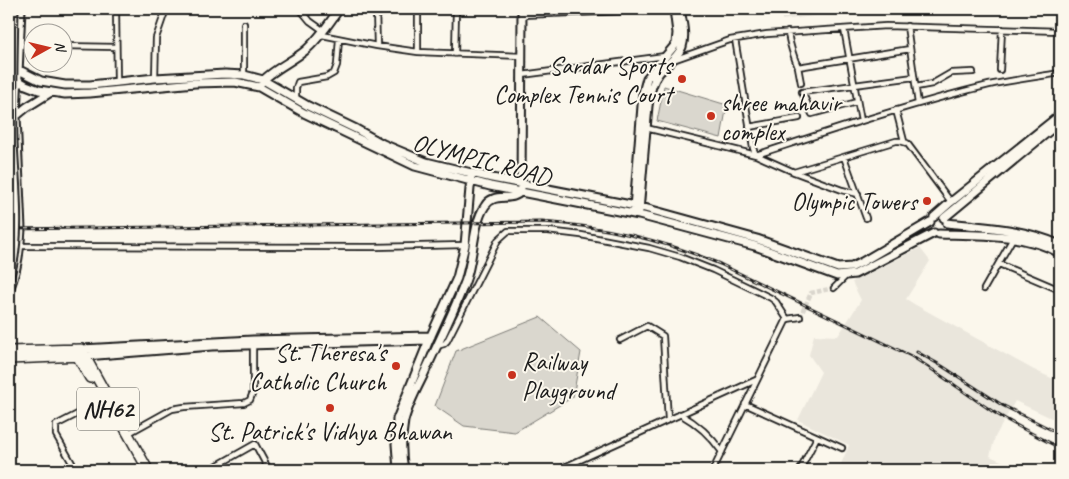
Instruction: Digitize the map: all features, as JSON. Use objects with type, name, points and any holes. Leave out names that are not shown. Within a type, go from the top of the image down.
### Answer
[{"type":"highway","points":[[9,351],[79,352]]},
{"type":"highway","name":"NH62","points":[[9,359],[79,352]]},
{"type":"highway","name":"NH62","points":[[79,352],[103,401],[141,470]]},
{"type":"highway","name":"NH62","points":[[79,352],[148,470]]},
{"type":"street","points":[[9,290],[15,248],[16,221],[12,87],[14,9]]},
{"type":"street","points":[[10,280],[20,246],[21,205],[13,116],[19,70],[21,9]]},
{"type":"street","points":[[116,9],[117,82]]},
{"type":"street","points":[[155,78],[156,38],[166,9]]},
{"type":"street","points":[[300,9],[323,33],[340,39],[418,52],[522,56]]},
{"type":"street","points":[[259,87],[263,80],[306,50],[323,33],[339,9]]},
{"type":"street","points":[[376,9],[377,46]]},
{"type":"street","points":[[418,9],[418,52]]},
{"type":"street","points":[[455,54],[456,9]]},
{"type":"street","points":[[398,470],[397,419],[465,283],[483,209],[492,199],[516,196],[521,191],[522,12],[674,9],[677,40],[669,58],[654,81],[648,106],[636,214]]},
{"type":"street","points":[[637,206],[642,94],[647,78],[681,50],[684,33],[680,9]]},
{"type":"street","points":[[244,24],[244,75]]},
{"type":"street","points":[[522,75],[669,58],[735,40],[788,32],[886,26],[1060,31]]},
{"type":"street","points":[[906,26],[918,104]]},
{"type":"street","points":[[844,29],[861,121]]},
{"type":"street","points":[[1000,70],[1002,29]]},
{"type":"street","points":[[788,32],[801,83]]},
{"type":"street","points":[[296,98],[298,82],[328,77],[334,74],[340,39]]},
{"type":"street","points":[[735,40],[753,148],[756,155]]},
{"type":"street","points":[[72,46],[116,47]]},
{"type":"street","points":[[798,67],[910,49]]},
{"type":"street","name":"OLYMPIC ROAD","points":[[9,65],[41,81],[65,85],[90,85],[155,78],[225,74],[244,75],[263,80],[308,106],[425,165]]},
{"type":"street","points":[[916,87],[932,84],[951,73],[973,72]]},
{"type":"street","points":[[756,155],[918,104],[991,85],[1060,73]]},
{"type":"street","name":"OLYMPIC ROAD","points":[[9,75],[26,86],[51,92],[90,93],[156,86],[225,82],[259,87],[304,113],[398,158],[521,191],[636,214],[755,246],[827,274],[846,276]]},
{"type":"street","points":[[857,102],[812,114],[802,92],[914,77]]},
{"type":"street","points":[[13,116],[51,92]]},
{"type":"street","points":[[896,110],[904,142]]},
{"type":"street","name":"OLYMPIC ROAD","points":[[471,177],[522,183],[637,206],[757,239],[838,268],[852,267],[932,220],[951,202],[1060,115]]},
{"type":"street","points":[[750,127],[799,118]]},
{"type":"street","points":[[834,288],[846,276],[860,272],[945,230],[945,221],[1060,122]]},
{"type":"street","points":[[646,128],[756,155],[794,172],[858,194]]},
{"type":"street","points":[[794,172],[896,142],[904,142],[907,143],[951,202]]},
{"type":"street","points":[[9,147],[9,247]]},
{"type":"street","points":[[844,157],[866,218]]},
{"type":"street","points":[[404,470],[402,447],[404,421],[432,350],[430,338],[457,278],[465,245],[471,177]]},
{"type":"street","points":[[1060,245],[1034,235],[945,221],[932,220],[930,229],[937,234],[1013,238],[1042,246],[1060,254]]},
{"type":"street","points":[[432,350],[448,341],[498,240],[505,233],[513,230],[600,238],[649,248],[680,257],[713,270],[771,298],[787,319]]},
{"type":"street","points":[[984,289],[1013,238]]},
{"type":"street","points":[[20,246],[374,247],[465,245]]},
{"type":"street","points":[[998,264],[1060,290]]},
{"type":"street","points":[[787,319],[800,317]]},
{"type":"street","points":[[713,470],[787,319]]},
{"type":"street","points":[[620,340],[647,326],[663,336],[668,420]]},
{"type":"street","points":[[79,352],[118,352],[430,338]]},
{"type":"street","points":[[79,352],[263,340],[430,338]]},
{"type":"street","points":[[128,434],[172,409],[244,403],[250,400],[253,392],[253,345]]},
{"type":"street","points":[[558,470],[756,380]]},
{"type":"street","points":[[76,470],[56,435],[56,427],[60,422],[103,401]]},
{"type":"street","points":[[745,404],[842,448]]},
{"type":"street","points":[[680,414],[695,423],[714,440],[722,452]]},
{"type":"street","points":[[800,470],[817,436]]},
{"type":"street","points":[[209,470],[255,444],[268,468],[260,470]]},
{"type":"shaded area","points":[[782,9],[868,9],[782,20]]},
{"type":"shaded area","points":[[664,86],[727,105],[721,138],[657,121]]},
{"type":"shaded area","points":[[920,248],[930,261],[906,299],[1034,370],[1060,382],[1060,422],[1015,401],[995,437],[990,456],[1021,470],[841,470],[839,469],[849,445],[798,420],[821,372],[809,355],[814,335],[838,336],[861,300],[852,282]]},
{"type":"shaded area","name":"Railway Playground","points":[[540,317],[581,352],[573,397],[515,432],[464,426],[435,406],[456,351]]},
{"type":"tunnel","points":[[800,317],[811,293],[834,288]]},
{"type":"railway","points":[[9,229],[542,222],[611,231],[655,241],[699,255],[911,356],[992,411],[1060,448]]},
{"type":"railway","points":[[917,352],[1002,405],[1060,434]]},
{"type":"place","name":"Sardar Sports Complex Tennis Court","points":[[682,79]]},
{"type":"place","name":"shree mahavir complex","points":[[711,116]]},
{"type":"place","name":"Olympic Towers","points":[[927,201]]},
{"type":"place","name":"St. Theresa's Catholic Church","points":[[396,366]]},
{"type":"place","name":"Railway Playground","points":[[512,375]]},
{"type":"place","name":"St. Patrick's Vidhya Bhawan","points":[[330,408]]}]
